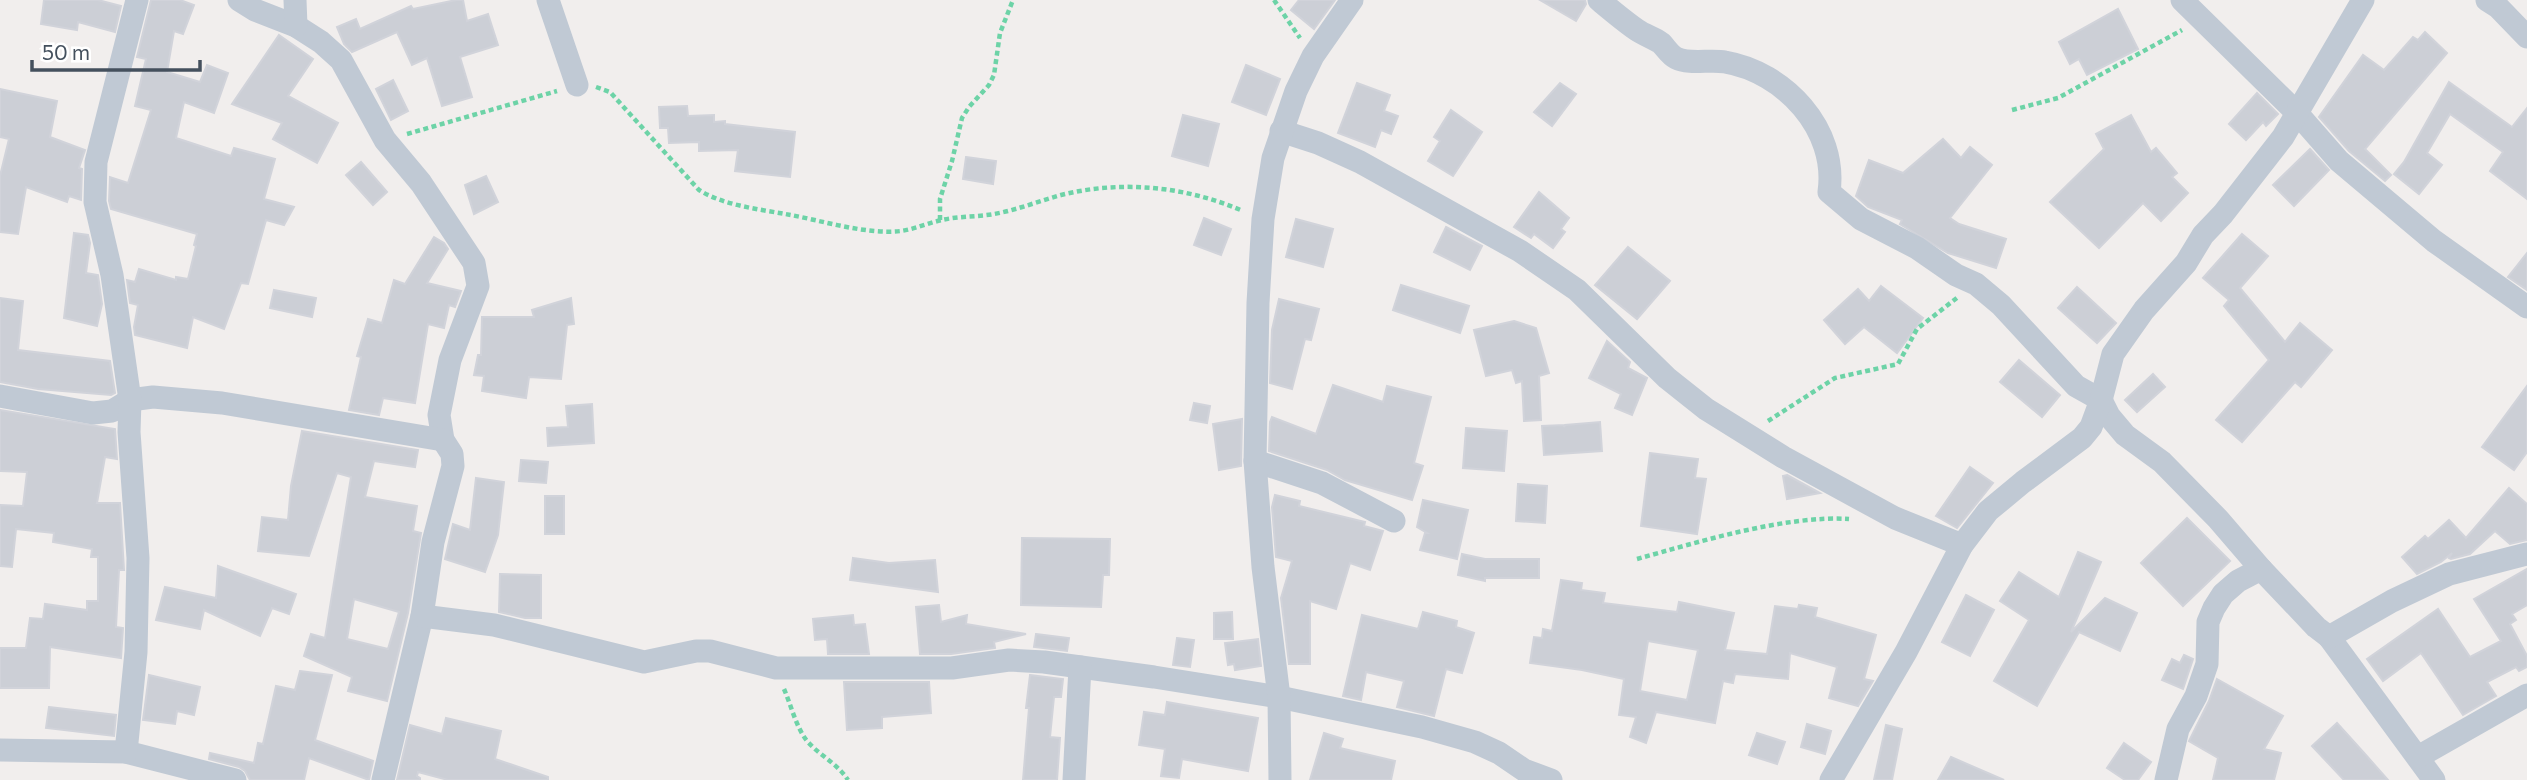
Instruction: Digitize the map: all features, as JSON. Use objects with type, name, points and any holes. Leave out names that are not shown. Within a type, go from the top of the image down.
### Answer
[{"type":"street","points":[[126,752],[136,652],[138,558],[129,432],[131,400],[112,275],[95,202],[96,162],[137,0]]},
{"type":"street","points":[[239,0],[255,10],[296,26],[321,42],[341,60],[385,140],[421,183],[474,263],[478,286],[450,360],[439,415],[443,440],[452,454],[453,466],[433,542],[422,617],[383,780]]},
{"type":"street","points":[[295,0],[296,26]]},
{"type":"street","points":[[548,0],[577,85]]},
{"type":"street","points":[[1280,780],[1279,697],[1263,567],[1255,461],[1258,303],[1263,219],[1273,158],[1296,91],[1313,56],[1352,0]]},
{"type":"street","points":[[1599,0],[1637,31],[1659,42],[1676,58],[1723,61],[1750,68],[1783,87],[1808,114],[1820,135],[1828,155],[1832,178],[1829,192],[1861,219],[1917,248],[1956,275],[1976,284],[2001,305],[2076,386],[2101,400],[2109,416],[2125,435],[2162,462],[2316,627],[2329,637],[2434,780]]},
{"type":"street","points":[[2182,0],[2297,113],[2339,161],[2434,240],[2527,307]]},
{"type":"street","points":[[1831,780],[1906,652],[1962,545],[1988,511],[2082,438],[2091,427],[2113,354],[2144,310],[2186,262],[2203,236],[2283,137],[2363,0]]},
{"type":"street","points":[[2487,0],[2498,7],[2527,37]]},
{"type":"street","points":[[1281,131],[1318,143],[1360,162],[1520,251],[1577,290],[1667,378],[1706,409],[1783,457],[1895,518],[1962,545]]},
{"type":"street","points":[[0,396],[93,413],[112,411],[131,400],[153,397],[222,402],[443,440]]},
{"type":"street","points":[[1255,461],[1322,483],[1394,520]]},
{"type":"street","points":[[2329,637],[2392,601],[2449,574],[2527,554]]},
{"type":"street","points":[[2166,780],[2178,729],[2196,696],[2207,664],[2208,622],[2214,608],[2223,594],[2238,581],[2261,569]]},
{"type":"street","points":[[422,617],[494,625],[644,662],[696,651],[710,651],[776,668],[952,668],[1009,660],[1080,667],[1279,697],[1422,727],[1475,742],[1499,753],[1524,770],[1550,780]]},
{"type":"street","points":[[1074,780],[1080,667]]},
{"type":"street","points":[[2418,757],[2527,695]]},
{"type":"street","points":[[0,750],[126,752],[235,780]]},
{"type":"path","points":[[940,220],[940,199],[962,118],[994,75],[1000,33],[1013,0]]},
{"type":"path","points":[[1274,0],[1313,56]]},
{"type":"path","points":[[2012,110],[2058,98],[2201,19]]},
{"type":"path","points":[[385,140],[577,85],[593,86],[610,92],[699,190],[709,196],[775,212],[881,232],[925,226],[940,220],[996,214],[1063,194],[1110,186],[1156,187],[1235,208],[1263,219]]},
{"type":"path","points":[[1749,434],[1835,378],[1898,365],[1917,329],[1976,284]]},
{"type":"path","points":[[1637,559],[1731,535],[1801,522],[1857,520]]},
{"type":"path","points":[[776,668],[805,738],[817,751],[841,768],[848,780]]},
{"type":"building","points":[[44,0],[98,0],[121,6],[115,32],[78,22],[77,30],[41,24]]},
{"type":"building","points":[[151,0],[180,0],[194,5],[183,34],[174,31],[167,72],[200,82],[207,65],[228,73],[214,113],[184,102],[176,138],[231,156],[234,148],[275,159],[264,199],[294,207],[284,225],[266,220],[248,284],[241,283],[224,329],[193,317],[187,348],[135,335],[138,305],[130,303],[127,280],[135,282],[139,269],[176,280],[176,277],[188,279],[197,234],[111,209],[109,201],[110,177],[128,183],[151,110],[135,106],[146,59],[137,57]]},
{"type":"building","points":[[463,0],[467,21],[488,14],[498,45],[460,57],[472,97],[442,106],[427,58],[412,65],[397,32],[352,52],[344,44],[337,27],[356,19],[360,29],[411,6],[413,9]]},
{"type":"building","points":[[1299,0],[1335,0],[1314,29],[1291,10]]},
{"type":"building","points":[[1540,0],[1585,0],[1586,4],[1576,21]]},
{"type":"building","points":[[2118,9],[2138,49],[2087,75],[2079,59],[2070,64],[2059,42]]},
{"type":"building","points":[[2425,32],[2447,53],[2365,149],[2391,175],[2385,181],[2349,151],[2319,117],[2363,55],[2384,70],[2413,37],[2418,40]]},
{"type":"building","points":[[279,35],[313,59],[288,96],[338,123],[317,163],[273,139],[282,123],[232,104]]},
{"type":"building","points":[[1246,65],[1280,79],[1266,115],[1232,102]]},
{"type":"building","points":[[393,80],[408,111],[391,120],[376,89]]},
{"type":"building","points":[[2449,82],[2512,127],[2527,108],[2527,199],[2490,171],[2503,152],[2450,114],[2427,153],[2442,165],[2419,194],[2394,174],[2404,162]]},
{"type":"building","points":[[1357,83],[1390,95],[1384,111],[1398,116],[1391,134],[1381,130],[1375,147],[1338,133]]},
{"type":"building","points":[[1560,83],[1576,94],[1552,126],[1534,112]]},
{"type":"building","points":[[0,89],[57,101],[50,137],[85,150],[79,168],[82,169],[81,200],[69,196],[67,202],[26,187],[18,234],[0,232],[0,176],[9,139],[0,137]]},
{"type":"building","points":[[2257,93],[2278,114],[2266,126],[2263,122],[2246,140],[2229,124]]},
{"type":"building","points":[[687,106],[688,116],[714,115],[714,122],[725,121],[725,124],[795,132],[790,177],[735,171],[738,150],[699,151],[699,142],[669,143],[668,128],[660,128],[659,107]]},
{"type":"building","points":[[1451,110],[1482,132],[1453,176],[1428,161],[1440,141],[1434,137]]},
{"type":"building","points":[[1183,115],[1219,124],[1208,166],[1172,156]]},
{"type":"building","points":[[2131,115],[2151,152],[2156,148],[2177,173],[2172,177],[2188,193],[2161,221],[2143,203],[2099,248],[2050,202],[2104,149],[2096,134]]},
{"type":"building","points":[[1943,139],[1961,158],[1970,147],[1992,165],[1950,218],[1959,224],[2006,239],[1996,268],[1948,253],[1900,224],[1902,220],[1868,207],[1856,196],[1869,160],[1903,173]]},
{"type":"building","points":[[2310,149],[2329,170],[2294,206],[2273,185]]},
{"type":"building","points":[[966,157],[996,161],[993,184],[963,179]]},
{"type":"building","points":[[361,162],[387,192],[373,205],[346,175]]},
{"type":"building","points":[[486,176],[498,202],[474,214],[465,185]]},
{"type":"building","points":[[1539,192],[1569,218],[1561,229],[1565,232],[1553,248],[1534,234],[1531,238],[1514,227]]},
{"type":"building","points":[[1204,218],[1231,229],[1221,255],[1194,245]]},
{"type":"building","points":[[1296,219],[1333,229],[1323,267],[1286,257]]},
{"type":"building","points":[[1446,227],[1482,246],[1470,270],[1434,252]]},
{"type":"building","points":[[74,233],[88,235],[90,243],[86,273],[98,275],[102,304],[97,326],[64,318]]},
{"type":"building","points":[[2242,234],[2268,256],[2240,288],[2285,342],[2300,323],[2332,350],[2301,387],[2295,382],[2242,442],[2216,420],[2269,360],[2224,306],[2229,300],[2203,278]]},
{"type":"building","points":[[434,237],[448,249],[427,283],[461,291],[455,307],[449,305],[444,328],[428,324],[415,403],[383,398],[379,415],[349,410],[361,357],[357,356],[368,319],[382,323],[394,280],[405,284]]},
{"type":"building","points":[[1628,247],[1670,281],[1637,319],[1595,285]]},
{"type":"building","points":[[2527,253],[2527,290],[2508,277]]},
{"type":"building","points":[[1401,285],[1469,306],[1460,333],[1393,310]]},
{"type":"building","points":[[1881,286],[1923,318],[1897,353],[1864,327],[1845,344],[1824,320],[1858,289],[1869,301]]},
{"type":"building","points":[[2077,287],[2116,323],[2097,343],[2058,308]]},
{"type":"building","points":[[274,290],[316,298],[312,317],[270,308]]},
{"type":"building","points":[[0,298],[23,301],[18,350],[110,361],[115,393],[111,395],[38,389],[0,382]]},
{"type":"building","points":[[571,298],[574,324],[567,325],[561,379],[529,377],[526,398],[482,391],[484,376],[474,375],[478,355],[481,355],[482,317],[534,317],[532,310]]},
{"type":"building","points":[[1279,299],[1319,309],[1311,340],[1305,339],[1292,389],[1270,383],[1272,330]]},
{"type":"building","points":[[1514,321],[1536,328],[1549,373],[1539,376],[1541,420],[1524,421],[1522,381],[1516,383],[1512,370],[1486,376],[1474,330]]},
{"type":"building","points":[[1607,341],[1630,362],[1628,368],[1647,378],[1632,415],[1615,408],[1621,394],[1589,378]]},
{"type":"building","points":[[2019,360],[2060,395],[2042,417],[2000,382]]},
{"type":"building","points":[[2153,374],[2165,387],[2137,412],[2125,400]]},
{"type":"building","points":[[1333,385],[1383,402],[1387,386],[1431,397],[1414,463],[1423,466],[1412,500],[1345,480],[1327,470],[1269,451],[1272,417],[1316,434]]},
{"type":"building","points":[[2527,386],[2527,452],[2514,470],[2482,447]]},
{"type":"building","points":[[1194,403],[1210,406],[1207,423],[1190,420]]},
{"type":"building","points":[[592,404],[594,443],[548,446],[547,428],[568,427],[566,406]]},
{"type":"building","points":[[0,410],[115,429],[117,459],[105,457],[97,503],[120,503],[124,570],[119,570],[116,627],[123,628],[121,658],[50,647],[49,688],[0,688],[0,648],[26,648],[30,618],[43,619],[45,604],[87,610],[87,601],[98,601],[98,557],[91,557],[92,549],[53,542],[54,533],[16,529],[12,567],[0,566],[0,505],[23,506],[27,472],[0,471]]},
{"type":"building","points":[[1242,419],[1241,466],[1219,470],[1213,424]]},
{"type":"building","points":[[1600,422],[1602,451],[1544,455],[1542,426],[1564,427]]},
{"type":"building","points":[[1466,428],[1507,431],[1504,471],[1463,468]]},
{"type":"building","points":[[302,431],[418,450],[415,467],[374,461],[365,497],[417,506],[413,531],[421,533],[408,613],[387,701],[348,691],[352,677],[304,656],[311,634],[325,638],[351,477],[337,473],[309,556],[258,551],[262,517],[288,520],[291,486]],"holes":[[[354,599],[399,612],[388,649],[347,639]]]},
{"type":"building","points":[[1650,453],[1698,459],[1695,478],[1706,479],[1697,534],[1641,526]]},
{"type":"building","points":[[521,460],[548,462],[546,483],[519,481]]},
{"type":"building","points":[[1970,467],[1993,483],[1957,528],[1936,516]]},
{"type":"building","points":[[1787,475],[1820,493],[1787,499],[1783,476]]},
{"type":"building","points":[[476,478],[504,482],[498,535],[485,572],[445,559],[453,524],[470,530]]},
{"type":"building","points":[[1518,484],[1547,486],[1545,523],[1516,521]]},
{"type":"building","points":[[2509,488],[2527,504],[2527,540],[2510,544],[2495,531],[2470,554],[2451,559],[2449,558],[2452,553],[2417,574],[2402,557],[2425,536],[2428,539],[2449,520],[2466,538]]},
{"type":"building","points":[[1275,495],[1300,501],[1299,506],[1365,522],[1364,526],[1383,531],[1370,570],[1350,563],[1336,609],[1310,601],[1310,664],[1289,664],[1281,598],[1292,561],[1276,557],[1272,507]]},
{"type":"building","points":[[545,496],[564,496],[564,534],[545,534]]},
{"type":"building","points":[[1423,500],[1468,510],[1457,559],[1420,550],[1427,533],[1417,527]]},
{"type":"building","points":[[2187,518],[2230,561],[2183,606],[2141,563]]},
{"type":"building","points":[[1022,538],[1110,539],[1109,575],[1103,575],[1101,607],[1021,605]]},
{"type":"building","points":[[2078,552],[2101,562],[2071,632],[2105,598],[2137,613],[2120,651],[2079,632],[2037,706],[1994,681],[2029,620],[2000,601],[2019,572],[2059,597]]},
{"type":"building","points":[[1462,554],[1485,559],[1539,559],[1539,578],[1485,578],[1485,581],[1458,575]]},
{"type":"building","points":[[853,558],[889,563],[935,560],[938,592],[850,580]]},
{"type":"building","points":[[218,566],[296,594],[289,614],[272,608],[260,636],[204,610],[200,629],[156,620],[165,587],[216,598]]},
{"type":"building","points":[[2527,569],[2527,605],[2512,614],[2516,620],[2510,624],[2527,656],[2527,667],[2519,671],[2516,667],[2487,682],[2496,696],[2463,715],[2421,653],[2383,681],[2367,659],[2438,609],[2470,657],[2501,641],[2474,599]]},
{"type":"building","points":[[500,574],[541,575],[541,618],[525,618],[499,612]]},
{"type":"building","points":[[1561,580],[1582,583],[1581,590],[1605,593],[1603,603],[1677,612],[1679,602],[1734,613],[1725,650],[1767,654],[1775,606],[1798,609],[1799,605],[1817,608],[1815,617],[1876,635],[1864,679],[1873,681],[1858,706],[1829,698],[1837,667],[1790,653],[1788,679],[1735,674],[1733,683],[1723,681],[1715,723],[1656,712],[1646,743],[1630,737],[1636,717],[1619,715],[1624,679],[1530,663],[1534,637],[1542,638],[1543,629],[1552,631]],"holes":[[[1648,641],[1698,650],[1687,700],[1640,691]]]},
{"type":"building","points":[[1966,595],[1994,610],[1970,656],[1942,642]]},
{"type":"building","points":[[939,605],[941,622],[967,615],[966,624],[1026,634],[994,642],[995,648],[951,654],[920,654],[916,607]]},
{"type":"building","points":[[1232,612],[1233,639],[1214,639],[1214,613]]},
{"type":"building","points":[[1423,612],[1457,621],[1456,627],[1474,633],[1462,673],[1446,669],[1434,716],[1397,707],[1404,681],[1366,672],[1361,700],[1343,696],[1362,615],[1418,629]]},
{"type":"building","points":[[853,615],[854,625],[865,624],[869,654],[828,654],[827,639],[815,640],[813,619]]},
{"type":"building","points":[[1036,634],[1069,638],[1067,651],[1034,647]]},
{"type":"building","points":[[1177,638],[1194,640],[1190,667],[1173,665]]},
{"type":"building","points":[[1258,639],[1261,666],[1235,670],[1234,664],[1228,665],[1225,643]]},
{"type":"building","points":[[2184,655],[2193,659],[2183,689],[2162,680],[2172,659],[2180,663]]},
{"type":"building","points":[[300,671],[332,675],[315,740],[373,761],[369,780],[309,758],[304,780],[250,780],[239,767],[209,759],[210,753],[254,763],[258,743],[263,744],[276,686],[295,690]]},
{"type":"building","points":[[149,675],[200,687],[194,715],[177,711],[175,724],[143,720]]},
{"type":"building","points":[[1030,675],[1063,679],[1061,697],[1054,697],[1050,737],[1060,738],[1057,780],[1023,780]]},
{"type":"building","points":[[2217,679],[2283,716],[2264,749],[2281,753],[2274,780],[2213,780],[2218,758],[2189,741]]},
{"type":"building","points":[[844,682],[929,682],[931,713],[882,717],[882,728],[847,730]]},
{"type":"building","points":[[1167,702],[1258,718],[1248,771],[1182,759],[1179,778],[1161,776],[1165,749],[1139,745],[1144,712],[1165,715]]},
{"type":"building","points":[[49,707],[116,715],[114,736],[46,728]]},
{"type":"building","points":[[446,718],[501,731],[495,759],[548,777],[548,780],[448,780],[418,772],[420,780],[397,780],[410,725],[442,734]]},
{"type":"building","points":[[2337,723],[2388,780],[2344,780],[2312,746]]},
{"type":"building","points":[[1807,724],[1831,731],[1825,754],[1801,747]]},
{"type":"building","points":[[1886,725],[1902,729],[1892,780],[1874,780]]},
{"type":"building","points":[[1324,733],[1343,739],[1340,748],[1395,761],[1391,780],[1310,780]]},
{"type":"building","points":[[1757,733],[1785,742],[1777,764],[1749,755]]},
{"type":"building","points":[[2124,743],[2151,762],[2138,780],[2125,780],[2107,768]]},
{"type":"building","points":[[1951,757],[2004,780],[1938,780]]}]
